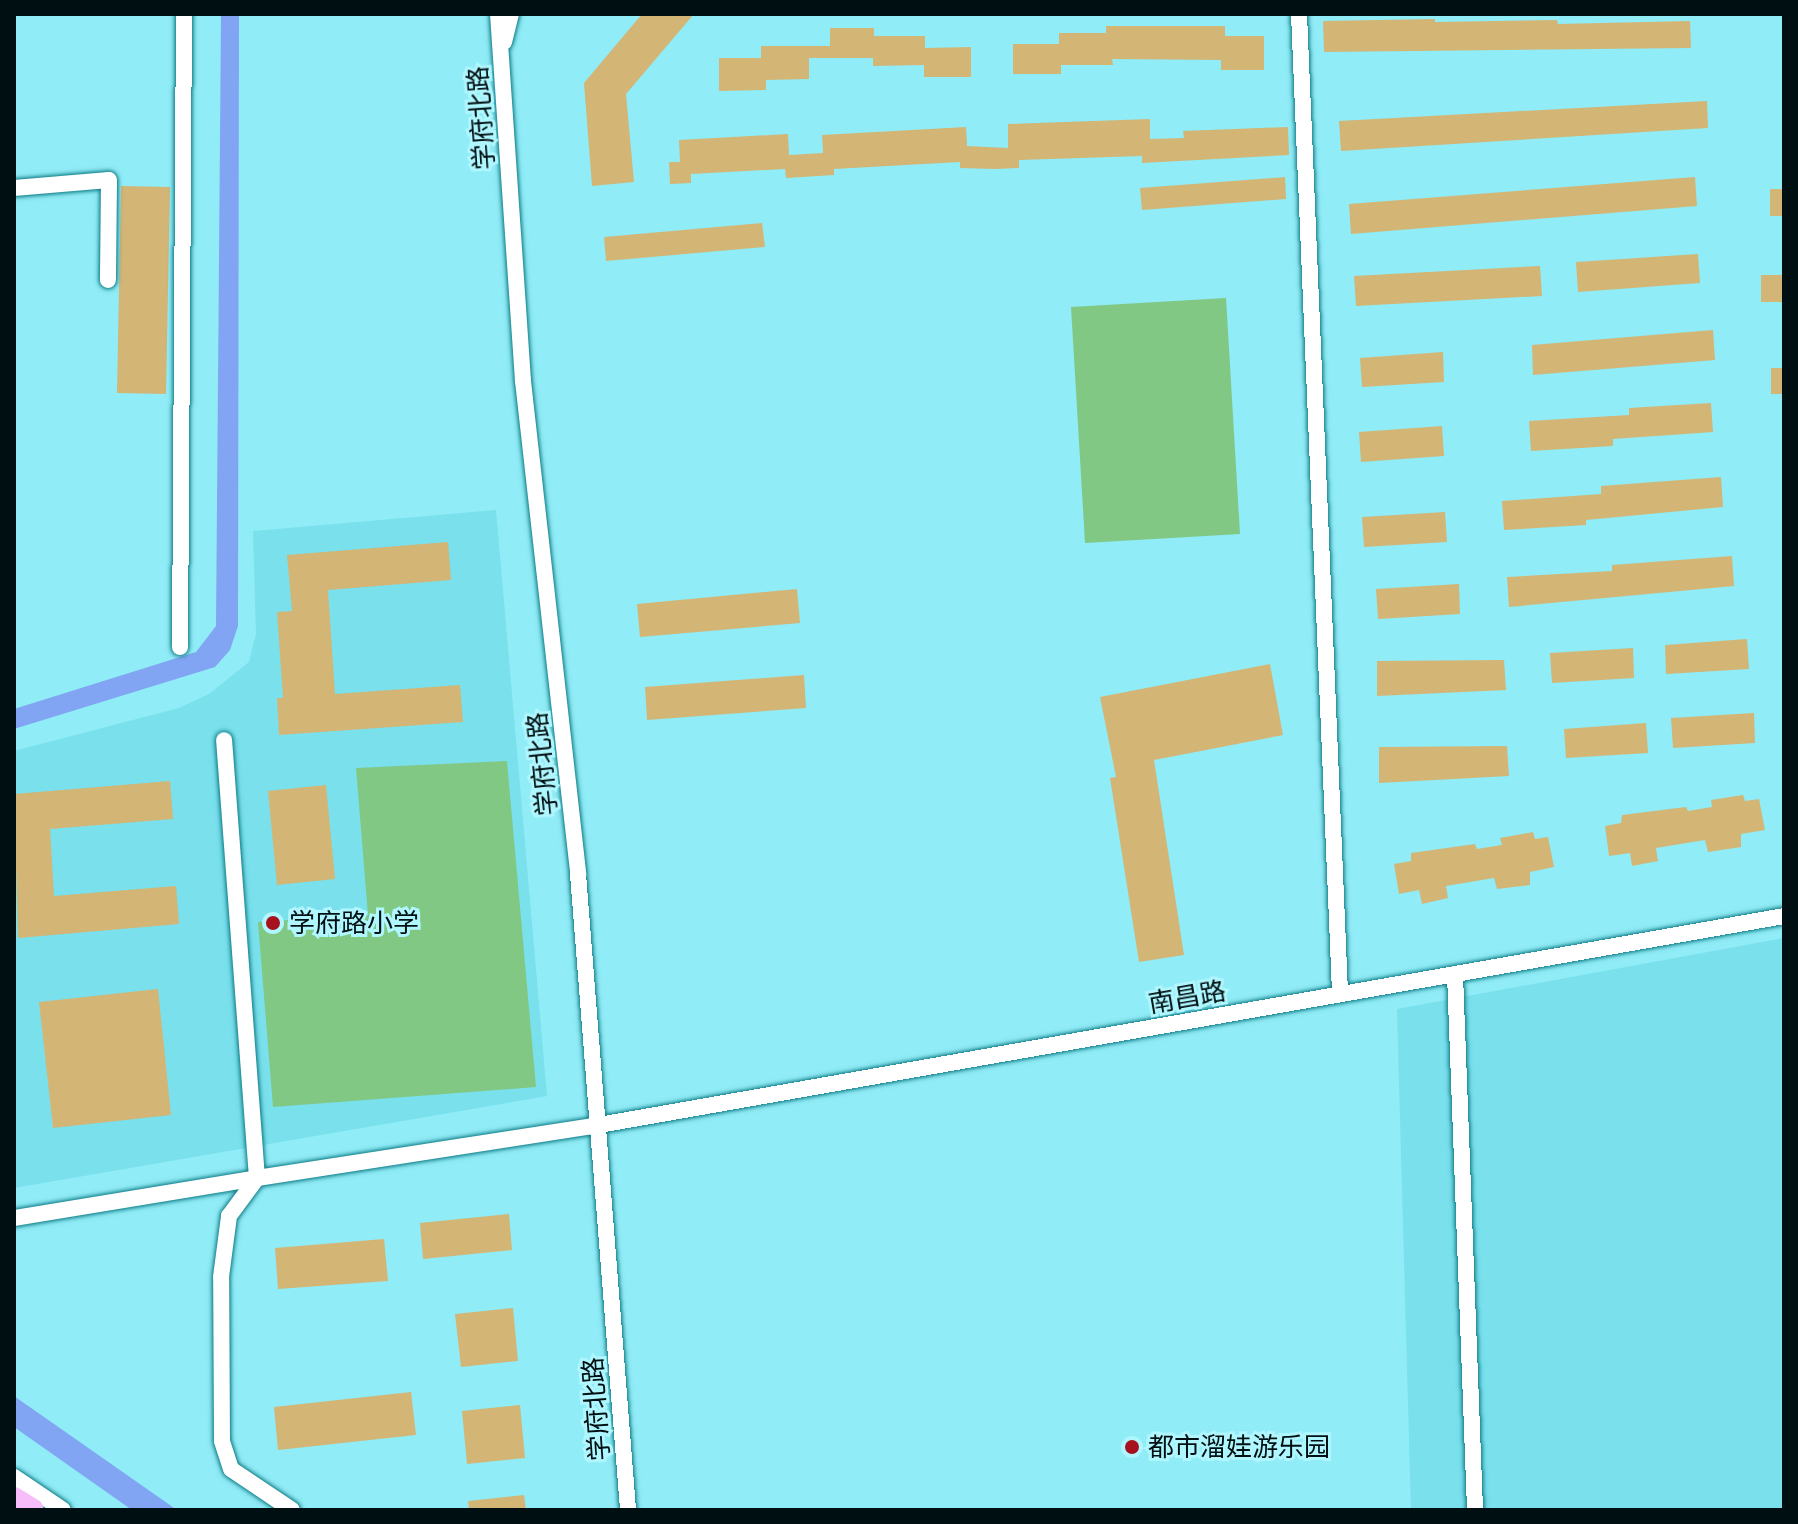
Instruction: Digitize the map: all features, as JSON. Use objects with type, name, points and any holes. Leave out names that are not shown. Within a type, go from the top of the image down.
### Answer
[{"type":"highway","points":[[14,1498],[33,1510]]},
{"type":"street","points":[[180,647],[184,14]]},
{"type":"street","points":[[485,14],[501,56]]},
{"type":"street","name":"学府北路","points":[[498,14],[523,381],[578,874],[628,1510]]},
{"type":"street","points":[[501,56],[511,14]]},
{"type":"street","points":[[1299,14],[1340,994]]},
{"type":"street","points":[[14,188],[109,180],[108,280]]},
{"type":"street","points":[[224,740],[257,1178],[229,1216],[221,1277],[222,1441],[231,1469],[292,1510]]},
{"type":"street","name":"南昌路","points":[[14,1218],[599,1125],[1784,916]]},
{"type":"street","points":[[1455,974],[1475,1510]]},
{"type":"street","points":[[14,1477],[63,1510]]},
{"type":"shaded area","points":[[221,14],[239,14],[238,626],[230,650],[215,667],[14,729],[14,709],[196,652],[216,626]]},
{"type":"shaded area","name":"学府路小学","points":[[496,510],[547,1096],[14,1188],[14,751],[179,708],[209,694],[249,662],[256,634],[253,531]]},
{"type":"shaded area","points":[[1784,938],[1784,1510],[1411,1510],[1397,1009]]},
{"type":"shaded area","points":[[14,1396],[177,1510],[132,1510],[14,1427]]},
{"type":"green space","points":[[1226,298],[1240,534],[1085,543],[1071,307]]},
{"type":"green space","points":[[507,761],[536,1087],[273,1107],[258,922],[368,915],[356,768]]},
{"type":"building","points":[[642,14],[694,14],[626,94],[634,182],[592,186],[584,83]]},
{"type":"building","points":[[1435,19],[1435,22],[1557,20],[1558,24],[1690,21],[1691,48],[1324,52],[1323,21]]},
{"type":"building","points":[[1106,26],[1225,26],[1225,36],[1264,36],[1264,70],[1221,70],[1221,60],[1112,59],[1113,65],[1061,65],[1061,74],[1013,74],[1013,44],[1059,44],[1059,33],[1106,33]]},
{"type":"building","points":[[830,28],[874,28],[874,36],[925,36],[925,48],[971,47],[971,77],[924,77],[924,65],[873,66],[873,58],[809,58],[809,79],[766,80],[766,90],[719,91],[719,58],[761,58],[761,46],[830,46]]},
{"type":"building","points":[[1707,101],[1708,128],[1341,151],[1339,121]]},
{"type":"building","points":[[1150,119],[1150,139],[1184,138],[1183,131],[1288,127],[1289,155],[1142,163],[1142,156],[1019,160],[1019,168],[995,169],[960,168],[960,162],[834,169],[834,175],[786,178],[785,169],[691,174],[691,183],[670,184],[669,162],[680,162],[679,140],[788,134],[789,155],[823,153],[822,135],[966,127],[967,146],[1008,148],[1008,124]]},
{"type":"building","points":[[1285,177],[1286,199],[1142,210],[1140,188]]},
{"type":"building","points":[[1695,177],[1697,206],[1351,234],[1349,204]]},
{"type":"building","points":[[121,186],[170,187],[166,394],[117,393]]},
{"type":"building","points":[[1770,189],[1784,189],[1784,216],[1770,216]]},
{"type":"building","points":[[762,223],[765,247],[606,261],[604,237]]},
{"type":"building","points":[[1698,254],[1700,283],[1578,292],[1576,262]]},
{"type":"building","points":[[1540,266],[1542,296],[1356,306],[1354,276]]},
{"type":"building","points":[[1761,275],[1784,275],[1784,302],[1761,302]]},
{"type":"building","points":[[1713,330],[1715,360],[1533,375],[1532,345]]},
{"type":"building","points":[[1443,352],[1444,382],[1362,387],[1360,358]]},
{"type":"building","points":[[1771,368],[1784,368],[1784,394],[1771,394]]},
{"type":"building","points":[[1711,403],[1713,432],[1613,439],[1613,446],[1531,451],[1529,421],[1629,415],[1629,408]]},
{"type":"building","points":[[1442,426],[1444,456],[1361,462],[1359,432]]},
{"type":"building","points":[[1721,477],[1723,507],[1586,520],[1586,525],[1504,530],[1502,501],[1601,494],[1601,486]]},
{"type":"building","points":[[1445,512],[1447,542],[1364,547],[1362,517]]},
{"type":"building","points":[[448,542],[451,580],[328,590],[335,694],[460,685],[463,722],[279,735],[277,698],[283,698],[277,612],[292,611],[287,555]]},
{"type":"building","points":[[1732,556],[1734,586],[1509,607],[1507,577],[1612,571],[1612,565]]},
{"type":"building","points":[[1459,584],[1460,614],[1378,619],[1376,589]]},
{"type":"building","points":[[797,589],[800,623],[640,637],[637,604]]},
{"type":"building","points":[[1747,639],[1749,669],[1666,674],[1665,645]]},
{"type":"building","points":[[1633,648],[1634,678],[1552,683],[1550,653]]},
{"type":"building","points":[[1504,660],[1506,690],[1377,696],[1377,661]]},
{"type":"building","points":[[1270,664],[1283,735],[1154,760],[1184,955],[1139,962],[1110,778],[1116,777],[1100,697]]},
{"type":"building","points":[[804,675],[806,708],[647,720],[645,687]]},
{"type":"building","points":[[1754,713],[1755,743],[1673,748],[1671,718]]},
{"type":"building","points":[[1646,723],[1648,753],[1566,758],[1564,729]]},
{"type":"building","points":[[1507,746],[1509,776],[1379,783],[1379,747]]},
{"type":"building","points":[[170,781],[173,819],[50,829],[54,896],[176,886],[179,924],[18,938],[14,794]]},
{"type":"building","points":[[326,785],[335,879],[277,885],[268,791]]},
{"type":"building","points":[[1743,795],[1745,801],[1759,799],[1765,830],[1741,834],[1741,847],[1708,852],[1705,840],[1656,848],[1658,861],[1632,866],[1630,853],[1609,856],[1605,826],[1621,823],[1622,815],[1686,807],[1688,811],[1712,807],[1711,800]]},
{"type":"building","points":[[1533,832],[1535,839],[1548,837],[1554,867],[1530,872],[1530,885],[1497,889],[1494,878],[1446,886],[1448,898],[1422,904],[1419,890],[1399,894],[1394,864],[1411,861],[1411,853],[1475,844],[1477,849],[1502,845],[1500,838]]},
{"type":"building","points":[[158,989],[171,1115],[53,1128],[39,1002]]},
{"type":"building","points":[[509,1214],[512,1250],[423,1259],[420,1223]]},
{"type":"building","points":[[384,1239],[388,1281],[278,1289],[275,1248]]},
{"type":"building","points":[[513,1308],[518,1361],[461,1367],[455,1314]]},
{"type":"building","points":[[411,1392],[416,1435],[278,1450],[274,1407]]},
{"type":"building","points":[[520,1405],[525,1458],[467,1464],[462,1411]]},
{"type":"building","points":[[524,1495],[526,1510],[469,1510],[468,1501]]},
{"type":"place","name":"学府路小学","points":[[273,923]]},
{"type":"place","name":"都市溜娃游乐园","points":[[1132,1447]]}]
